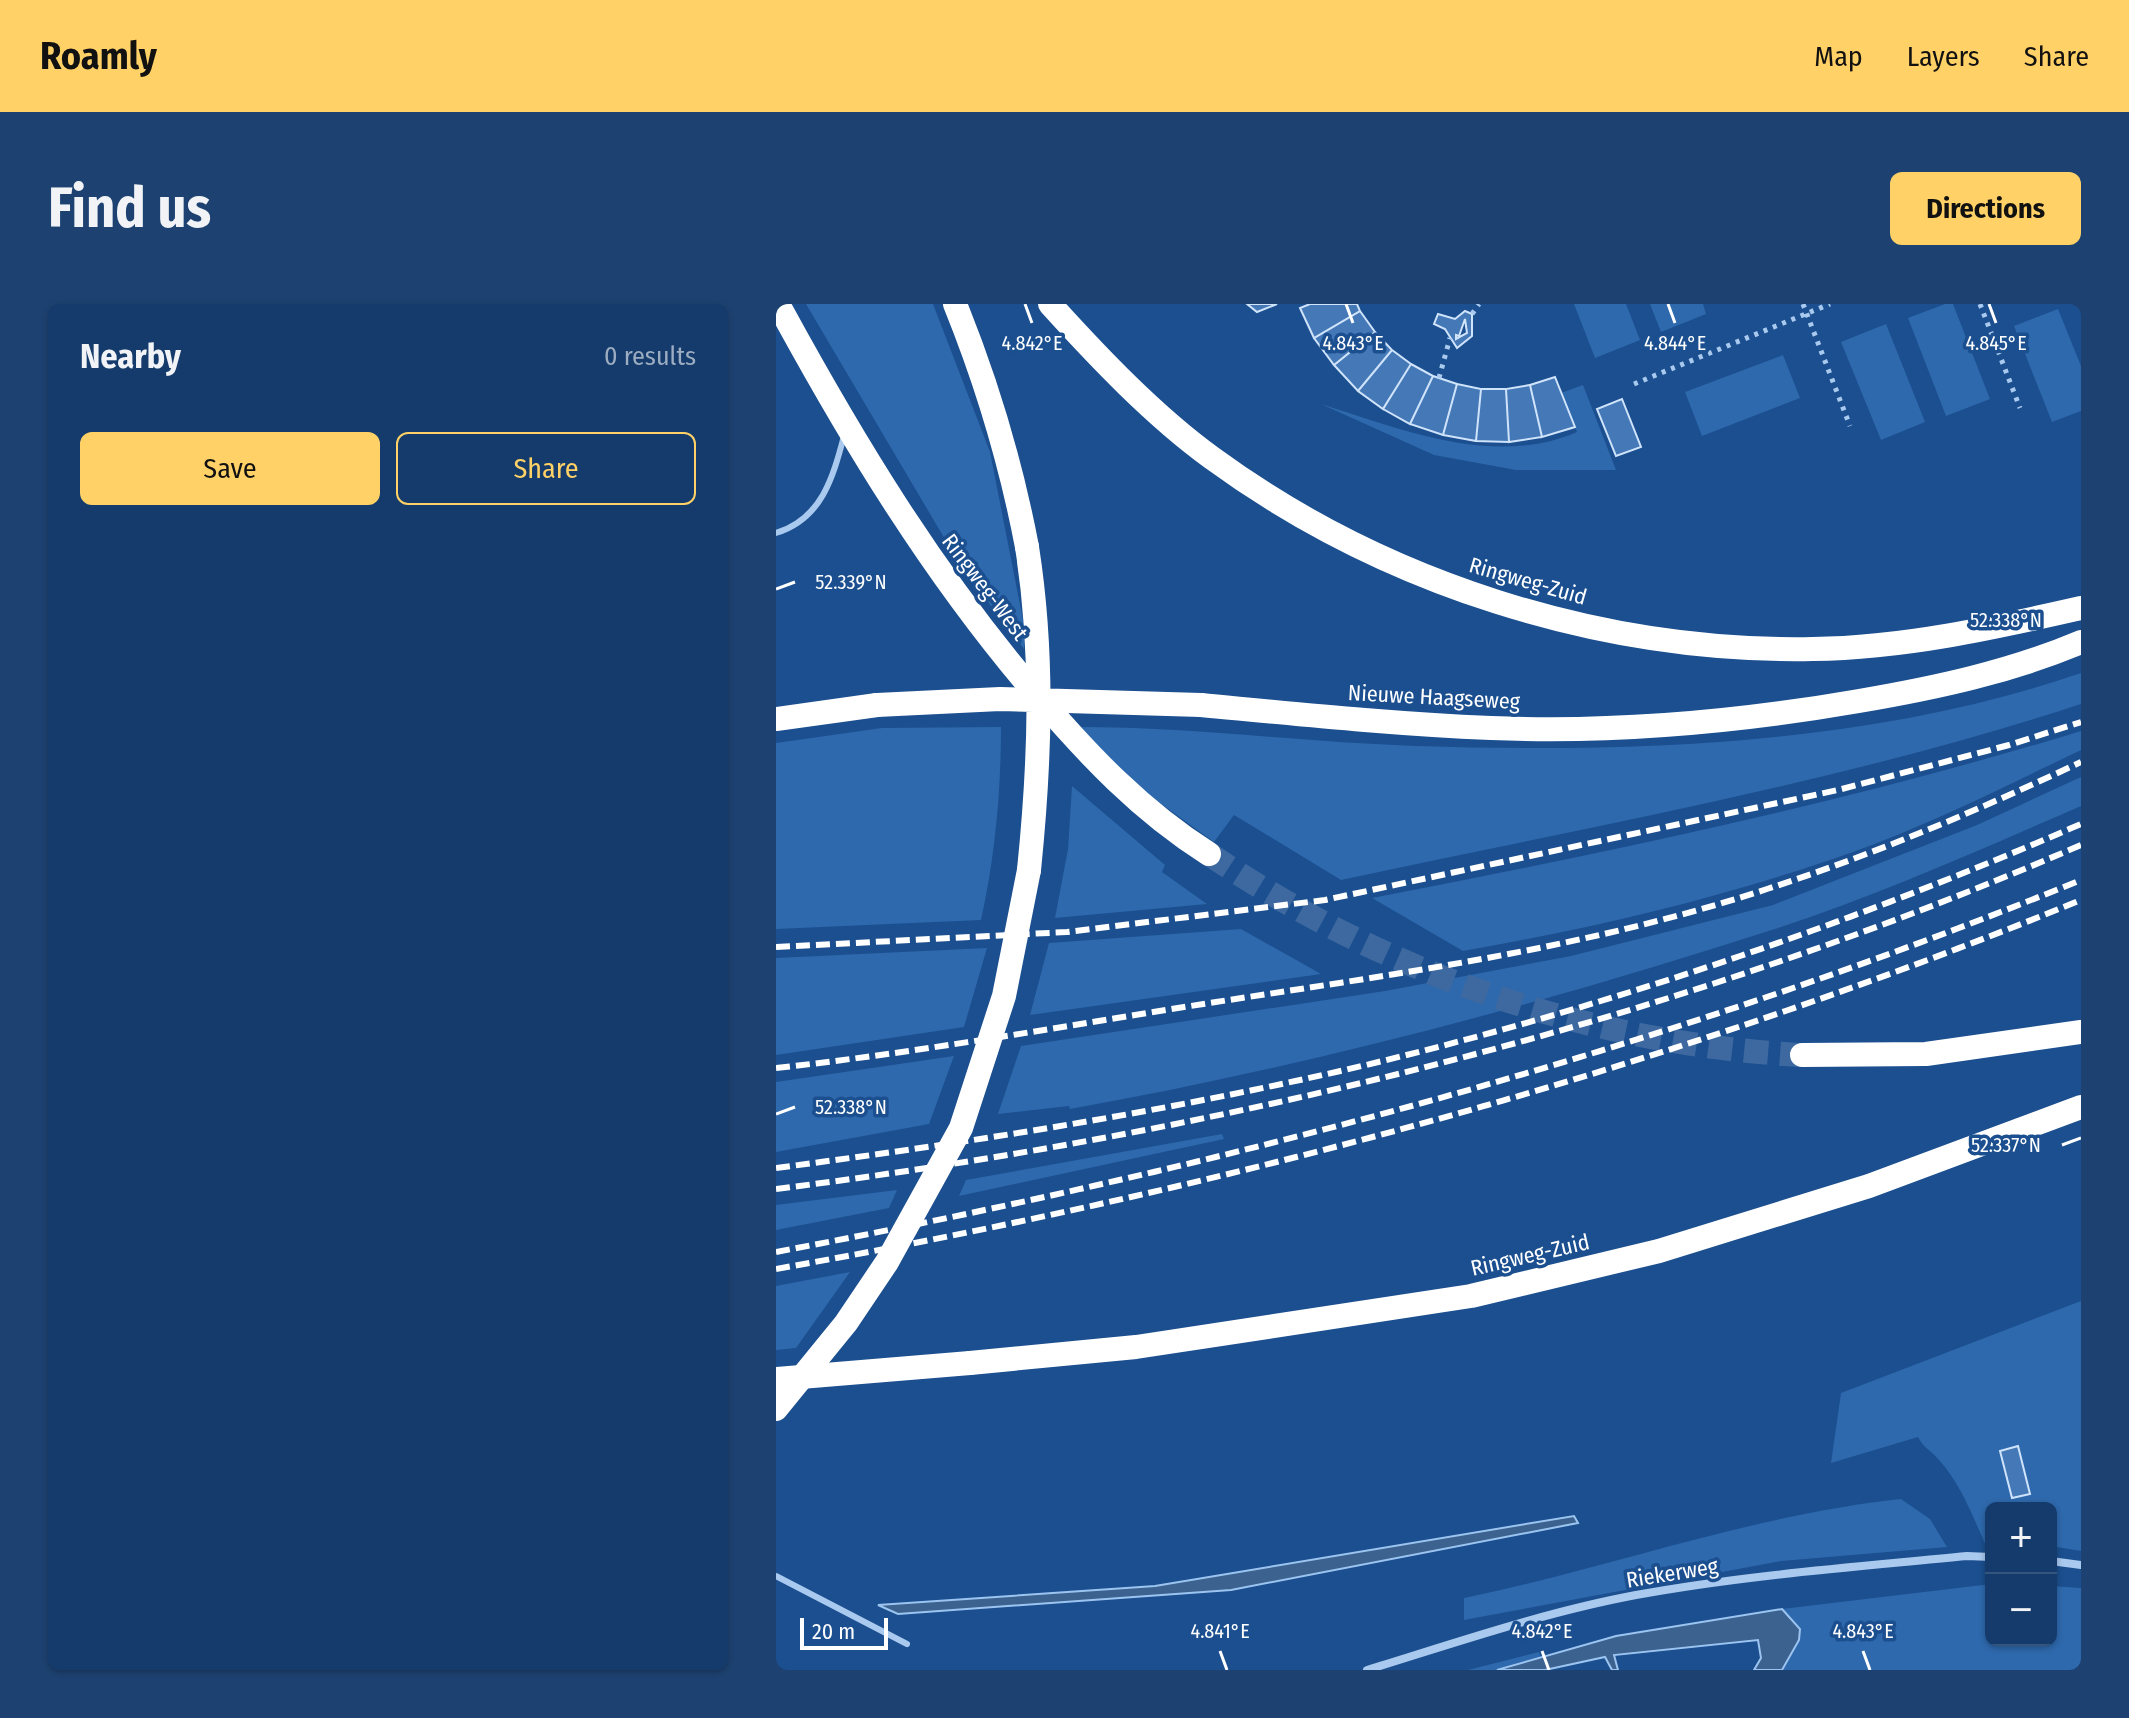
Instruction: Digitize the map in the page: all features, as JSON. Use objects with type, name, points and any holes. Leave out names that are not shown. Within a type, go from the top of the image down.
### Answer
[{"type":"highway","name":"Ringweg-West","points":[[778,304],[846,429],[946,583],[1005,658],[1112,778],[1143,807],[1209,854]]},
{"type":"highway","points":[[776,1409],[846,1323],[887,1262],[961,1128],[1004,996],[1029,870],[1038,766],[1039,657],[1027,547],[1015,483],[993,407],[955,304]]},
{"type":"highway","name":"Ringweg-Zuid","points":[[1050,304],[1098,357],[1210,457],[1301,516],[1357,545],[1454,587],[1547,617],[1642,637],[1708,646],[1816,649],[1948,636],[2081,608]]},
{"type":"highway","name":"Nieuwe Haagseweg","points":[[776,719],[877,705],[1095,699],[1492,728],[1673,724],[1807,710],[1908,693],[2007,669],[2081,642]]},
{"type":"highway","points":[[1802,1055],[1926,1054],[2081,1032]]},
{"type":"highway","name":"Ringweg-Zuid","points":[[776,1379],[1136,1347],[1471,1296],[1659,1251],[1869,1186],[2081,1107]]},
{"type":"street","name":"Riekerweg","points":[[1367,1670],[1504,1628],[1635,1595],[1762,1577],[1985,1557]]},
{"type":"street","points":[[2057,1562],[2081,1565]]},
{"type":"lane","points":[[776,533],[808,513],[829,490],[846,429]]},
{"type":"lane","points":[[776,1576],[907,1644]]},
{"type":"path","points":[[1472,314],[1479,304]]},
{"type":"path","points":[[1803,304],[1850,426]]},
{"type":"path","points":[[1634,384],[1830,304]]},
{"type":"path","points":[[1980,304],[2020,408]]},
{"type":"path","points":[[1439,378],[1450,338]]},
{"type":"shaded area","points":[[806,304],[933,304],[990,452],[1024,625],[1024,649],[962,568]]},
{"type":"shaded area","points":[[1574,304],[1626,304],[1640,340],[1595,358]]},
{"type":"shaded area","points":[[1650,304],[1703,304],[1706,314],[1661,332]]},
{"type":"shaded area","points":[[1953,304],[1990,399],[1946,416],[1908,318]]},
{"type":"shaded area","points":[[2058,309],[2081,366],[2081,411],[2052,422],[2014,326]]},
{"type":"shaded area","points":[[1886,324],[1925,422],[1881,440],[1841,342]]},
{"type":"shaded area","points":[[1783,355],[1800,398],[1702,436],[1685,392]]},
{"type":"shaded area","points":[[1583,385],[1616,470],[1516,470],[1434,455],[1321,404],[1448,441],[1481,446],[1513,446],[1545,442],[1577,432],[1561,393]]},
{"type":"shaded area","points":[[2081,673],[2081,704],[1990,732],[1713,802],[1341,880],[1234,815],[1214,842],[1146,793],[1078,727],[1163,729],[1416,746],[1584,748],[1668,745],[1836,730],[1919,716],[2001,697]]},
{"type":"shaded area","points":[[1001,727],[996,824],[981,920],[776,929],[776,743],[882,728]]},
{"type":"shaded area","points":[[2081,731],[2081,750],[1882,841],[1757,883],[1611,921],[1463,951],[1372,898],[1729,824],[1906,781]]},
{"type":"shaded area","points":[[2081,777],[2081,806],[1855,901],[1691,956],[1515,1007],[1338,1053],[1070,1109],[1069,1106],[998,1114],[1021,1046],[1385,991],[1571,956],[1773,905],[1977,825]]},
{"type":"shaded area","points":[[1072,786],[1165,865],[1162,872],[1207,904],[1055,918],[1068,849]]},
{"type":"shaded area","points":[[1241,929],[1321,974],[1030,1015],[1049,943]]},
{"type":"shaded area","points":[[987,948],[964,1027],[776,1055],[776,958]]},
{"type":"shaded area","points":[[954,1056],[929,1124],[776,1152],[776,1082]]},
{"type":"shaded area","points":[[1222,1134],[1224,1139],[959,1196],[966,1180]]},
{"type":"shaded area","points":[[897,1190],[889,1208],[776,1230],[776,1205]]},
{"type":"shaded area","points":[[850,1272],[796,1348],[776,1350],[776,1286]]},
{"type":"shaded area","points":[[2081,1301],[2081,1551],[2057,1547],[2057,1502],[1985,1502],[1985,1544],[1954,1479],[1918,1437],[1831,1463],[1841,1393]]},
{"type":"shaded area","points":[[1901,1499],[1930,1519],[1947,1547],[1781,1561],[1464,1620],[1464,1598],[1735,1529]]},
{"type":"shaded area","points":[[1574,1516],[1578,1523],[1231,1590],[898,1614],[878,1605],[1155,1586]]},
{"type":"shaded area","points":[[1985,1585],[1985,1646],[2057,1646],[2057,1586],[2081,1588],[2081,1670],[1783,1670],[1799,1640],[1800,1629],[1782,1609]]},
{"type":"shaded area","points":[[1782,1609],[1800,1629],[1799,1640],[1782,1670],[1754,1670],[1761,1658],[1758,1640],[1614,1655],[1618,1670],[1612,1670],[1605,1657],[1545,1670],[1497,1670],[1616,1636]]},
{"type":"shaded area","points":[[1539,1652],[1546,1670],[1468,1670]]},
{"type":"building","points":[[1247,304],[1277,304],[1257,312]]},
{"type":"building","points":[[1310,304],[1357,304],[1360,311],[1314,338],[1300,308]]},
{"type":"building","points":[[1360,311],[1375,332],[1334,365],[1314,338]]},
{"type":"building","points":[[1465,311],[1472,314],[1472,336],[1457,348],[1445,329],[1434,324],[1438,314],[1455,319]],"holes":[[[1465,319],[1467,333],[1456,339]]]},
{"type":"building","points":[[1375,332],[1392,350],[1358,391],[1334,365]]},
{"type":"building","points":[[1392,350],[1411,364],[1383,409],[1358,391]]},
{"type":"building","points":[[1411,364],[1433,376],[1410,424],[1383,409]]},
{"type":"building","points":[[1433,376],[1457,384],[1443,435],[1410,424]]},
{"type":"building","points":[[1555,377],[1575,427],[1542,437],[1530,385]]},
{"type":"building","points":[[1457,384],[1481,389],[1476,441],[1443,435]]},
{"type":"building","points":[[1530,385],[1542,437],[1509,442],[1506,389]]},
{"type":"building","points":[[1481,389],[1506,389],[1509,442],[1476,441]]},
{"type":"building","points":[[1622,399],[1641,447],[1616,456],[1597,409]]},
{"type":"building","points":[[2018,1446],[2030,1494],[2012,1498],[2000,1451]]},
{"type":"tunnel","points":[[1209,854],[1277,897],[1346,934],[1418,967],[1492,995],[1567,1018],[1644,1036],[1723,1048],[1802,1055]]},
{"type":"railway","points":[[776,947],[1067,932],[1325,900],[1838,790],[2009,745],[2081,722]]},
{"type":"railway","points":[[776,1068],[929,1048],[1405,972],[1624,929],[1696,911],[1847,861],[1965,814],[2081,762]]},
{"type":"railway","points":[[776,1168],[1146,1111],[1293,1082],[1458,1042],[1639,989],[1818,929],[2081,824]]},
{"type":"railway","points":[[776,1189],[1111,1137],[1277,1103],[1441,1063],[1603,1018],[1764,967],[1924,909],[2081,845]]},
{"type":"railway","points":[[776,1252],[1109,1182],[1438,1099],[1601,1051],[1762,998],[1923,942],[2081,880]]},
{"type":"railway","points":[[776,1269],[1109,1202],[1274,1163],[1438,1119],[1763,1019],[1923,962],[2081,900]]}]
